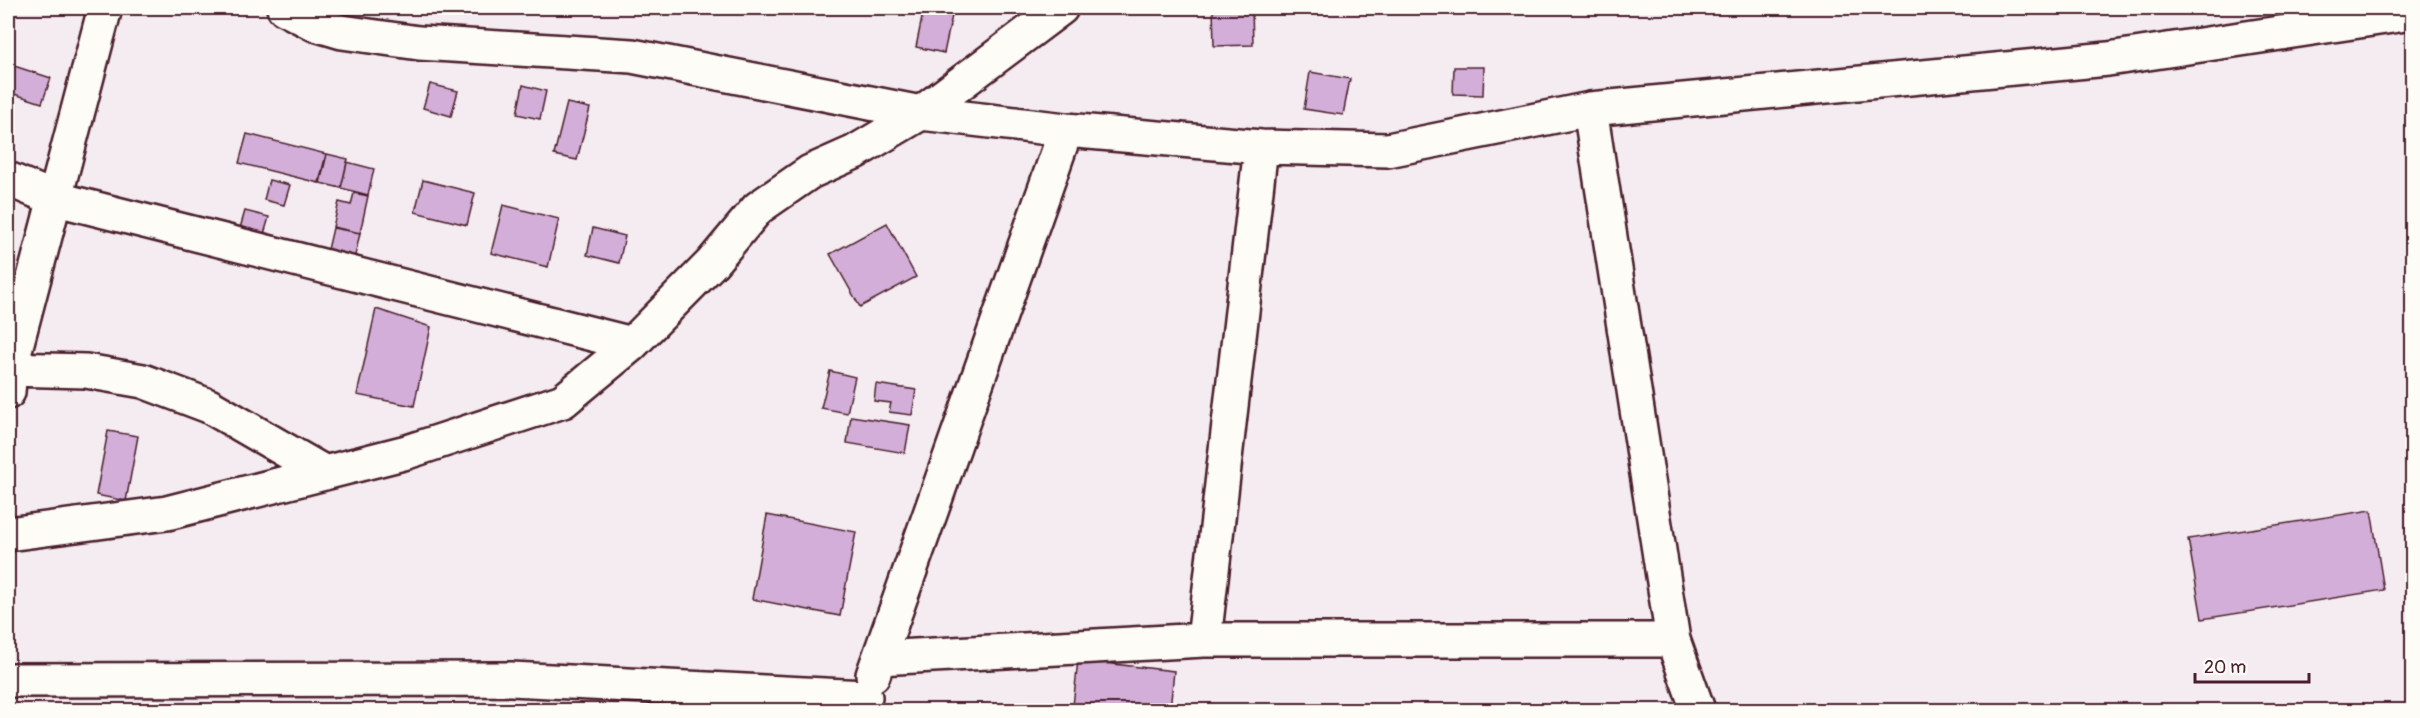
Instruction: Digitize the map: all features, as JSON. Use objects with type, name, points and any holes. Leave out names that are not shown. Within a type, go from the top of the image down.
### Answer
[{"type":"street","points":[[105,8],[53,198],[8,377],[86,371],[143,381],[209,406],[325,473]]},
{"type":"street","points":[[284,8],[315,24],[342,32],[419,43],[632,56],[921,113],[1066,130],[1261,147],[1388,150],[1590,109],[2108,59],[2412,13]]},
{"type":"street","points":[[8,534],[167,513],[406,452],[563,401],[632,344],[712,263],[758,208],[810,172],[855,152],[921,113],[1061,8]]},
{"type":"street","points":[[1590,109],[1673,640],[1698,711]]},
{"type":"street","points":[[8,680],[511,679],[862,704],[1066,130]]},
{"type":"street","points":[[1204,640],[1261,147]]},
{"type":"street","points":[[8,179],[53,198],[632,344]]},
{"type":"street","points":[[879,658],[1204,640],[1673,640]]},
{"type":"building","points":[[924,8],[953,11],[944,53],[916,47]]},
{"type":"building","points":[[1213,8],[1252,8],[1253,45],[1214,46]]},
{"type":"building","points":[[8,64],[51,78],[42,103],[8,92]]},
{"type":"building","points":[[1454,67],[1484,67],[1483,95],[1453,94]]},
{"type":"building","points":[[1310,72],[1350,79],[1343,115],[1304,109]]},
{"type":"building","points":[[430,84],[458,91],[451,116],[423,108]]},
{"type":"building","points":[[523,85],[546,91],[540,119],[517,114]]},
{"type":"building","points":[[567,103],[590,108],[577,160],[554,155]]},
{"type":"building","points":[[247,134],[326,154],[319,183],[239,163]]},
{"type":"building","points":[[327,154],[348,159],[341,188],[320,183]]},
{"type":"building","points":[[347,162],[374,169],[368,195],[341,188]]},
{"type":"building","points":[[269,180],[290,185],[284,205],[264,200]]},
{"type":"building","points":[[423,180],[475,193],[467,225],[415,212]]},
{"type":"building","points":[[354,193],[368,196],[360,233],[333,227],[339,202],[351,205]]},
{"type":"building","points":[[503,205],[559,219],[548,267],[491,253]]},
{"type":"building","points":[[245,211],[269,217],[262,241],[238,235]]},
{"type":"building","points":[[887,223],[916,277],[860,307],[830,254]]},
{"type":"building","points":[[333,228],[360,233],[353,265],[326,258]]},
{"type":"building","points":[[593,228],[625,236],[619,263],[587,255]]},
{"type":"building","points":[[376,309],[431,327],[414,406],[357,395]]},
{"type":"building","points":[[830,371],[855,377],[847,413],[821,408]]},
{"type":"building","points":[[876,384],[916,390],[912,415],[889,412],[891,403],[874,401]]},
{"type":"building","points":[[851,416],[910,425],[905,453],[847,443]]},
{"type":"building","points":[[108,431],[138,436],[126,501],[96,495]]},
{"type":"building","points":[[2371,510],[2384,590],[2202,619],[2188,539]]},
{"type":"building","points":[[767,515],[856,532],[840,616],[752,599]]},
{"type":"building","points":[[1078,660],[1174,671],[1170,710],[1116,710],[1073,706]]}]
